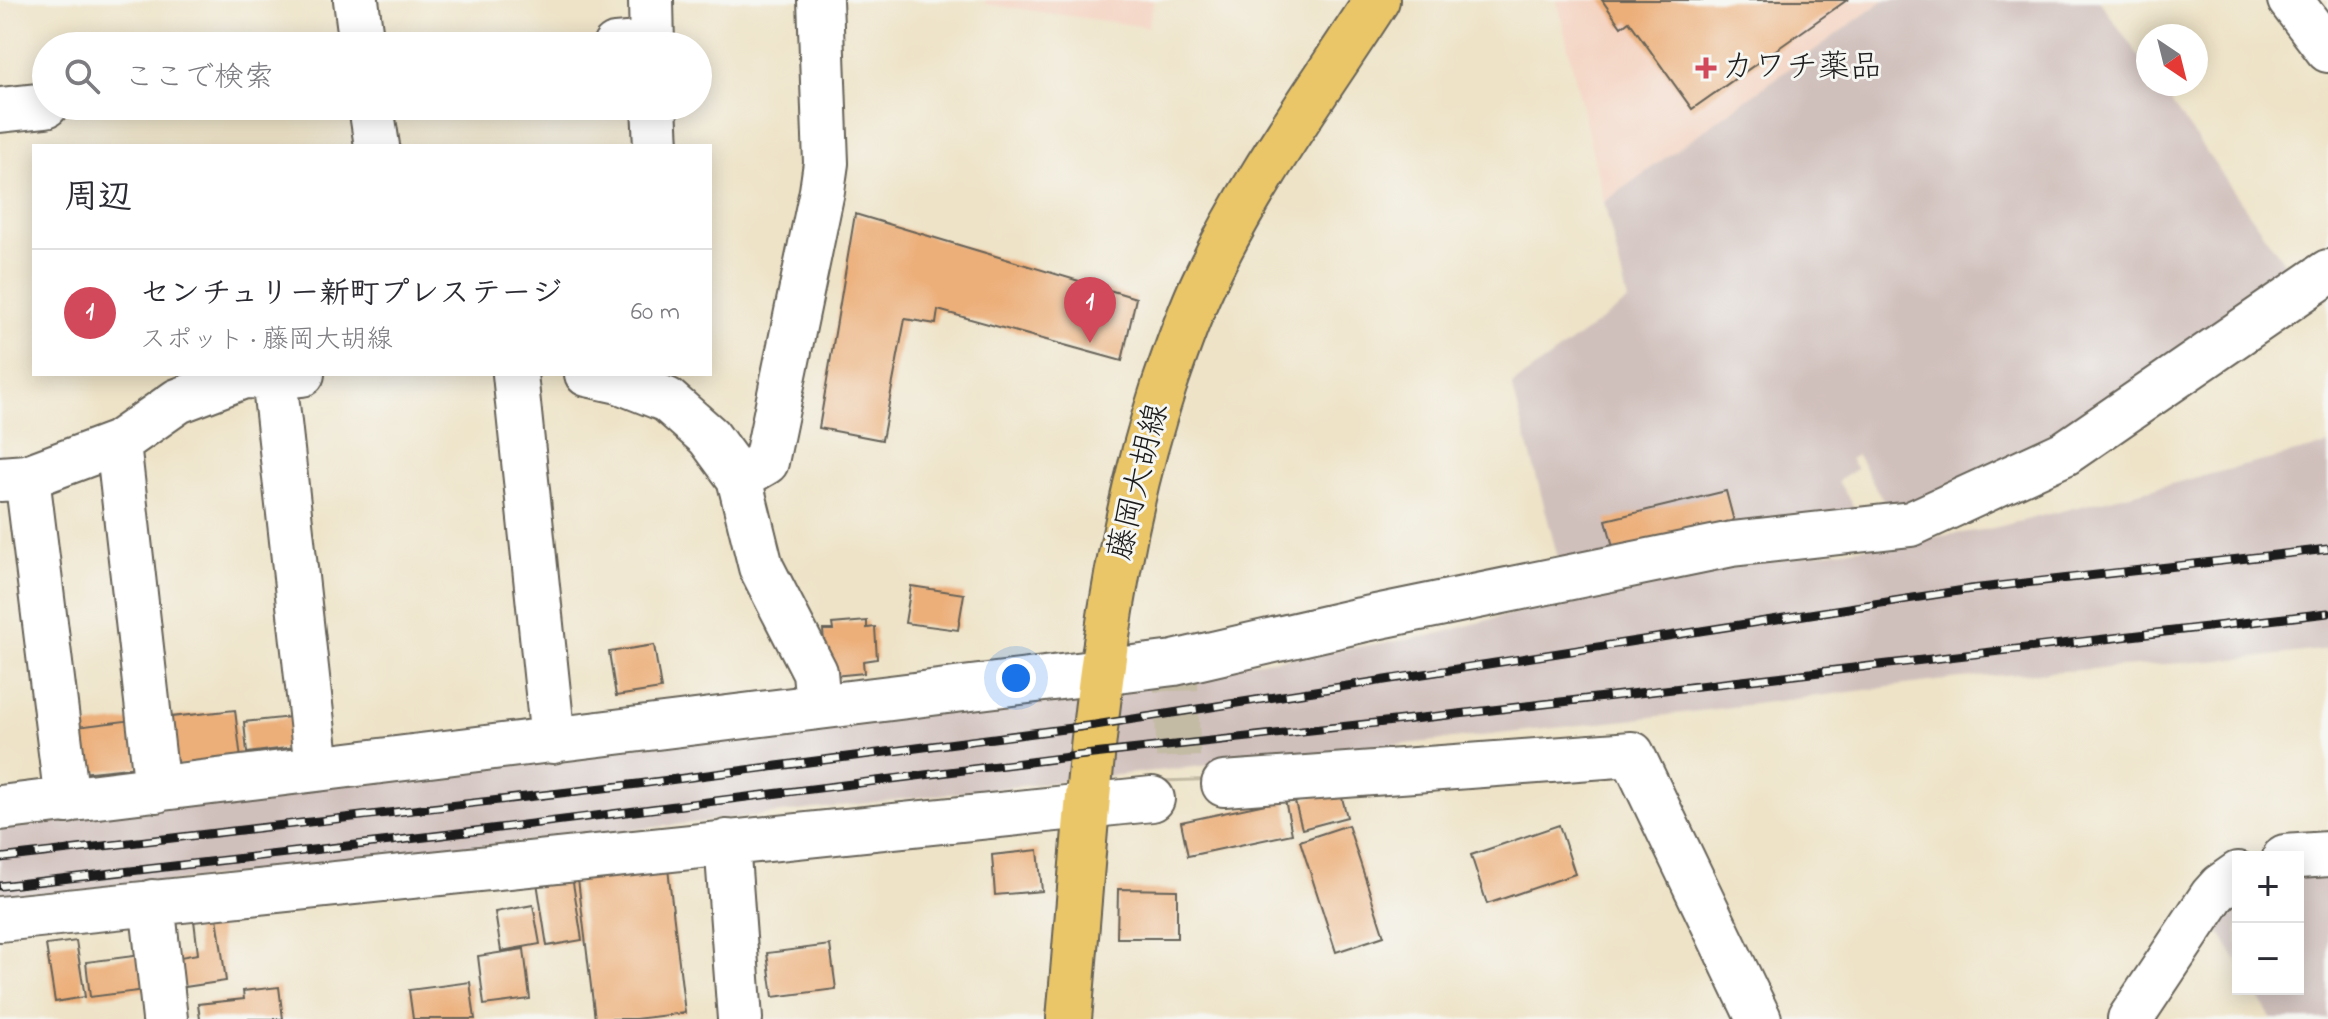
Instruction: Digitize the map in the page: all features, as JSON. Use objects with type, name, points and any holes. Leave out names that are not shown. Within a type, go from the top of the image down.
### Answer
[{"type":"main road","name":"藤岡大胡線","points":[[1069,1019],[1101,671],[1127,519],[1146,439],[1202,286],[1239,212],[1377,0]]},
{"type":"street","points":[[356,0],[360,32]]},
{"type":"street","points":[[642,32],[651,0]]},
{"type":"street","points":[[739,478],[766,462],[822,191],[826,163],[820,0]]},
{"type":"street","points":[[2290,0],[2328,50]]},
{"type":"street","points":[[0,110],[32,107]]},
{"type":"street","points":[[373,120],[377,144]]},
{"type":"street","points":[[655,120],[656,144]]},
{"type":"street","points":[[0,808],[1174,663],[1361,620],[1732,544],[1911,524],[2065,453],[2328,272]]},
{"type":"street","points":[[67,801],[14,478],[118,443],[178,401],[244,376],[290,376],[317,768]]},
{"type":"street","points":[[515,376],[553,741]]},
{"type":"street","points":[[596,376],[666,387],[739,478],[761,567],[815,672],[818,705]]},
{"type":"street","points":[[118,443],[157,790]]},
{"type":"street","points":[[1224,784],[1632,754],[1759,1019]]},
{"type":"street","points":[[0,919],[1152,799]]},
{"type":"street","points":[[727,842],[740,1019]]},
{"type":"street","points":[[2304,856],[2328,854]]},
{"type":"street","points":[[2130,1019],[2212,896],[2232,878]]},
{"type":"street","points":[[152,902],[165,1019]]},
{"type":"shaded area","points":[[986,0],[1154,0],[1148,27],[985,4]]},
{"type":"shaded area","points":[[1557,0],[1884,0],[1604,202]]},
{"type":"shaded area","points":[[1884,0],[2099,0],[2136,52],[2136,96],[2166,96],[2288,268],[2292,279],[2081,428],[1890,513],[1857,455],[1850,459],[1857,469],[1838,481],[1860,517],[1562,573],[1512,385],[1628,301],[1604,202]]},
{"type":"shaded area","points":[[2328,445],[2328,649],[2253,658],[1961,678],[1628,720],[0,901],[0,824],[1258,662],[1429,636],[1635,580],[1989,529]]},
{"type":"shaded area","points":[[2328,874],[2328,1019],[2272,1019],[2257,995],[2304,995],[2304,876]]},
{"type":"shaded area","points":[[2232,905],[2232,953],[2217,928]]},
{"type":"building","name":"カワチ薬品","points":[[1602,0],[1847,0],[1692,109],[1629,21],[1621,27]]},
{"type":"building","points":[[855,214],[1136,298],[1122,361],[938,310],[936,324],[905,319],[882,440],[819,428]]},
{"type":"building","points":[[1726,491],[1736,529],[1616,558],[1606,520]]},
{"type":"building","points":[[911,586],[964,594],[958,630],[905,623]]},
{"type":"building","points":[[867,621],[867,628],[875,627],[877,659],[863,661],[864,673],[833,676],[826,664],[823,630],[833,630],[832,624]]},
{"type":"building","points":[[654,645],[661,689],[616,696],[609,652]]},
{"type":"building","points":[[235,710],[241,759],[167,767],[162,718]]},
{"type":"building","points":[[300,716],[303,746],[247,753],[244,722]]},
{"type":"building","points":[[133,720],[138,767],[81,773],[76,727]]},
{"type":"building","points":[[1340,790],[1347,817],[1302,829],[1295,802]]},
{"type":"building","points":[[1285,800],[1292,834],[1188,856],[1181,822]]},
{"type":"building","points":[[1348,825],[1384,936],[1336,952],[1300,841]]},
{"type":"building","points":[[1559,825],[1575,874],[1487,904],[1471,855]]},
{"type":"building","points":[[1038,850],[1042,891],[995,895],[992,855]]},
{"type":"building","points":[[667,860],[685,1013],[635,1019],[595,1019],[577,871]]},
{"type":"building","points":[[571,870],[582,940],[547,946],[536,876]]},
{"type":"building","points":[[1118,889],[1177,890],[1177,938],[1117,938]]},
{"type":"building","points":[[533,905],[540,944],[501,951],[495,912]]},
{"type":"building","points":[[217,917],[226,981],[178,988],[174,958],[198,954],[194,920]]},
{"type":"building","points":[[76,941],[85,997],[55,1002],[46,945]]},
{"type":"building","points":[[830,945],[836,989],[773,997],[767,953]]},
{"type":"building","points":[[524,949],[530,999],[484,1005],[478,956]]},
{"type":"building","points":[[141,955],[146,990],[90,997],[86,962]]},
{"type":"building","points":[[470,982],[475,1019],[413,1019],[409,990]]},
{"type":"building","points":[[279,987],[283,1019],[200,1019],[198,1004],[244,999],[243,991]]},
{"type":"tunnel","points":[[1175,647],[1179,782]]},
{"type":"railway","points":[[0,858],[638,784],[1095,725],[1971,589],[2328,549]]},
{"type":"railway","points":[[0,886],[1093,754],[2328,613]]},
{"type":"place","name":"カワチ薬品","points":[[1706,68]]},
{"type":"place","name":"センチュリー新町プレステージ","points":[[1090,343]]}]
